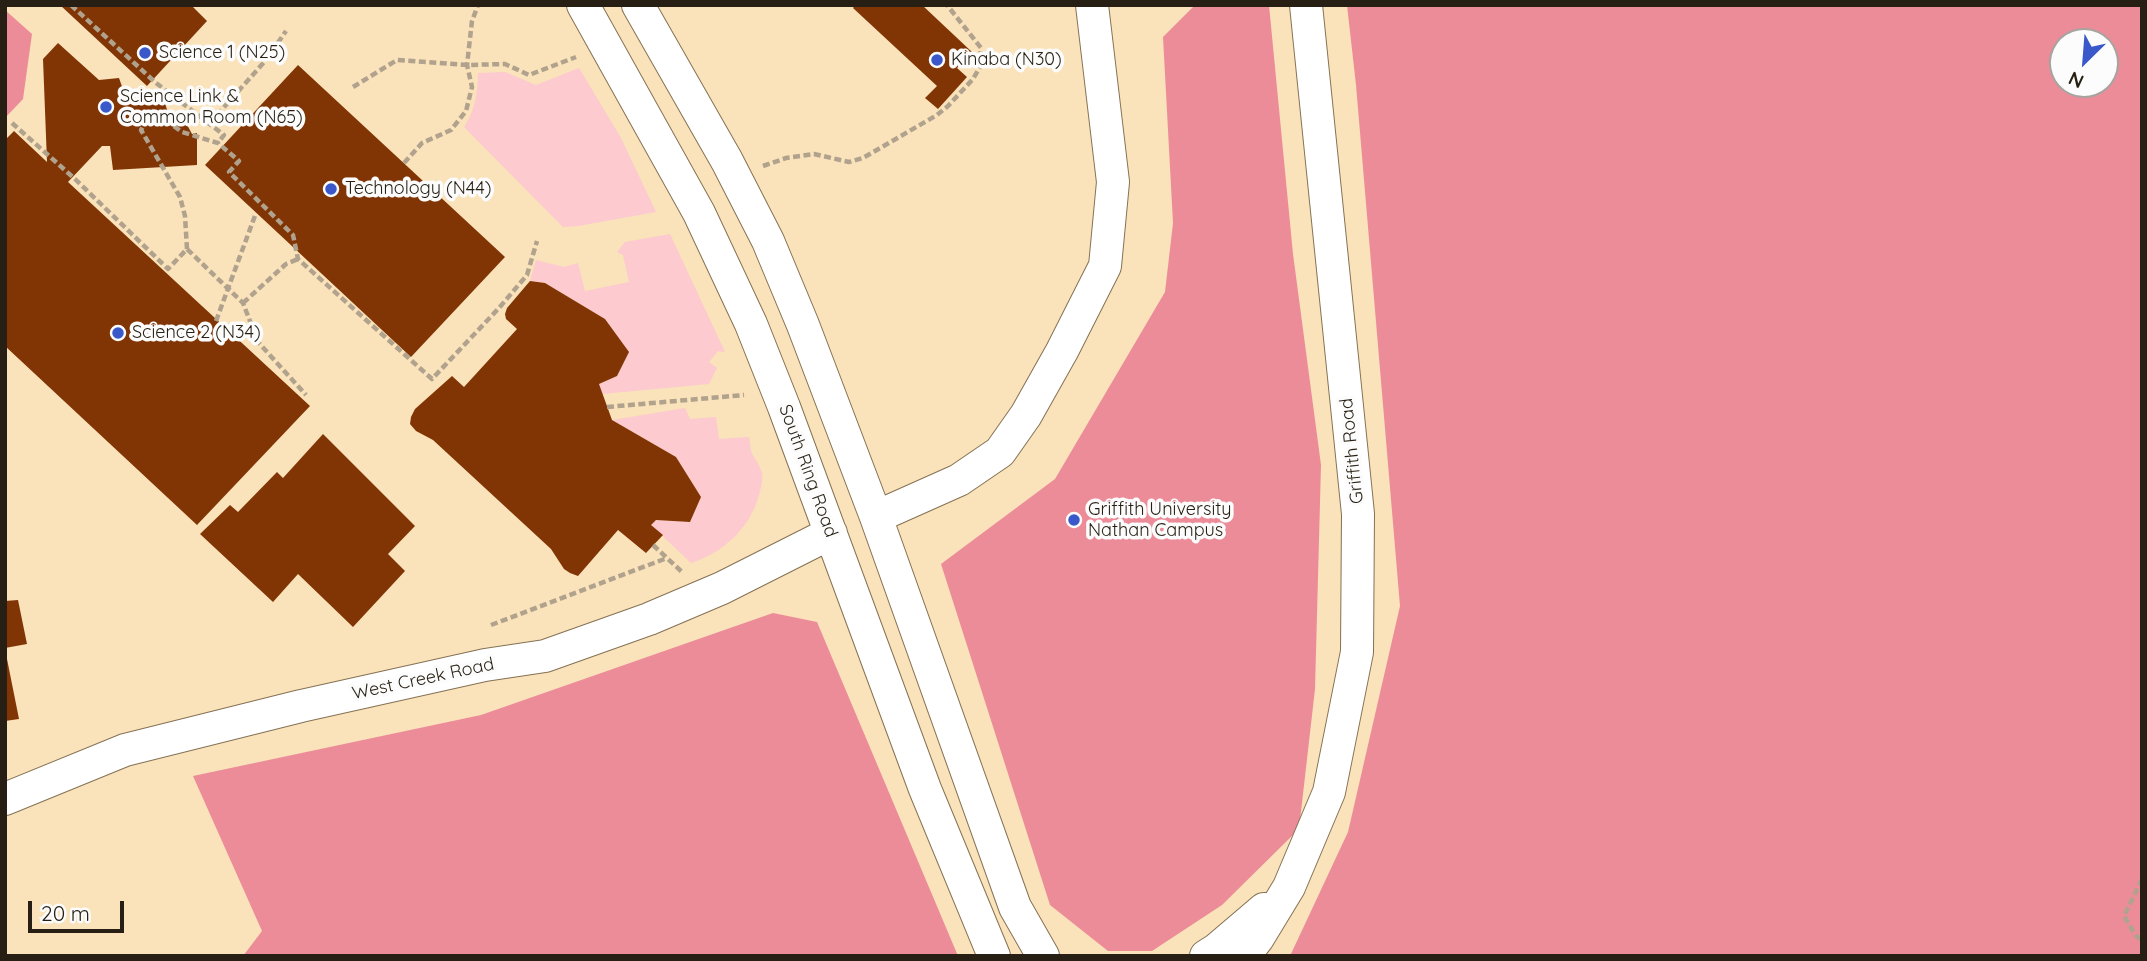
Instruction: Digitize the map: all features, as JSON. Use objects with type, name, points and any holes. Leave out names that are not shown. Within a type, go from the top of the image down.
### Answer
[{"type":"street","name":"South Ring Road","points":[[583,5],[690,195],[746,312],[784,407],[925,789],[994,956]]},
{"type":"street","points":[[638,5],[727,161],[768,241],[876,517],[1015,907],[1043,956]]},
{"type":"street","points":[[876,517],[959,480],[1000,452],[1026,415],[1105,266],[1113,182],[1092,5]]},
{"type":"street","name":"Griffith Road","points":[[1244,956],[1289,887],[1329,792],[1357,652],[1358,514],[1306,5]]},
{"type":"street","name":"West Creek Road","points":[[5,799],[125,750],[328,700],[485,665],[545,656],[649,619],[698,598],[831,533]]},
{"type":"street","name":"Griffith Road","points":[[1206,956],[1289,887]]},
{"type":"path","points":[[71,5],[156,83],[224,135],[218,143]]},
{"type":"path","points":[[404,163],[422,143],[451,130],[466,111],[472,87],[467,65],[472,21],[478,5]]},
{"type":"path","points":[[762,166],[786,158],[814,154],[849,162],[863,158],[948,106],[973,79],[980,67],[981,48],[947,5]]},
{"type":"path","points":[[210,123],[266,60],[286,31]]},
{"type":"path","points":[[353,87],[397,60],[467,65],[505,64],[528,75],[580,56]]},
{"type":"path","points":[[306,395],[258,342],[243,303],[187,249],[185,216],[180,197],[141,130],[153,111],[182,131],[218,143],[239,161],[229,172],[293,235],[299,259],[432,379],[527,275],[537,240]]},
{"type":"path","points":[[12,123],[75,179],[168,269],[187,249]]},
{"type":"path","points":[[216,321],[256,213]]},
{"type":"path","points":[[243,303],[286,264],[299,259]]},
{"type":"path","points":[[607,407],[745,395]]},
{"type":"path","points":[[653,545],[683,573]]},
{"type":"path","points":[[491,625],[667,558]]},
{"type":"path","points":[[2142,879],[2124,916],[2136,936],[2142,940]]},
{"type":"shaded area","name":"Griffith University Nathan Campus","points":[[5,5],[2142,5],[2142,956],[5,956]]},
{"type":"shaded area","points":[[1195,5],[1269,5],[1293,254],[1321,465],[1315,689],[1299,829],[1222,905],[1152,951],[1108,951],[1050,905],[941,564],[1055,479],[1165,292],[1173,223],[1163,37]]},
{"type":"shaded area","points":[[1347,5],[2142,5],[2142,956],[1290,956],[1348,832],[1400,606]]},
{"type":"shaded area","points":[[5,10],[32,34],[23,99],[5,118]]},
{"type":"shaded area","points":[[579,68],[621,138],[656,212],[563,227],[464,127],[475,101],[478,73],[505,72],[536,85]]},
{"type":"shaded area","points":[[670,234],[725,352],[718,351],[709,362],[717,368],[709,384],[602,394],[599,384],[617,376],[628,352],[605,319],[545,283],[530,281],[536,260],[564,267],[578,263],[585,291],[629,282],[623,255],[617,252],[625,242]]},
{"type":"shaded area","points":[[685,408],[690,419],[716,417],[719,439],[749,437],[751,451],[762,476],[755,507],[734,538],[714,553],[691,563],[651,525],[656,520],[690,522],[701,497],[676,457],[612,420]]},
{"type":"shaded area","points":[[773,613],[817,622],[958,956],[243,956],[262,931],[193,776],[481,715]]},
{"type":"building","name":"Science 1 (N25)","points":[[60,5],[191,5],[207,21],[147,86]]},
{"type":"building","name":"Kinaba (N30)","points":[[855,5],[922,5],[972,52],[957,68],[967,77],[938,109],[925,98],[937,86],[853,8]]},
{"type":"building","name":"Science 2 (N34)","points":[[58,43],[99,80],[119,78],[126,98],[163,97],[169,116],[184,119],[192,134],[197,133],[197,165],[113,170],[110,146],[102,146],[68,182],[310,406],[197,525],[5,346],[5,140],[14,131],[47,162],[43,59]]},
{"type":"building","name":"Technology (N44)","points":[[298,65],[505,257],[411,357],[205,165]]},
{"type":"building","points":[[530,281],[545,283],[605,319],[629,352],[617,376],[599,384],[612,420],[676,457],[701,497],[690,522],[656,520],[651,525],[663,535],[646,553],[618,530],[578,576],[564,569],[551,549],[433,440],[416,431],[410,424],[415,409],[452,376],[464,387],[517,329],[506,319],[505,314]]},
{"type":"building","points":[[323,434],[415,526],[388,554],[405,571],[353,627],[298,574],[273,602],[200,534],[230,505],[238,512],[277,472],[283,478]]},
{"type":"building","points":[[18,600],[27,644],[5,648],[5,601]]},
{"type":"building","points":[[5,649],[19,719],[5,721]]},
{"type":"place","name":"Science 1 (N25)","points":[[145,53]]},
{"type":"place","name":"Kinaba (N30)","points":[[937,60]]},
{"type":"place","name":"Science Link & Common Room (N65)","points":[[106,107]]},
{"type":"place","name":"Technology (N44)","points":[[331,189]]},
{"type":"place","name":"Science 2 (N34)","points":[[118,333]]},
{"type":"place","name":"Griffith University Nathan Campus","points":[[1074,520]]}]
